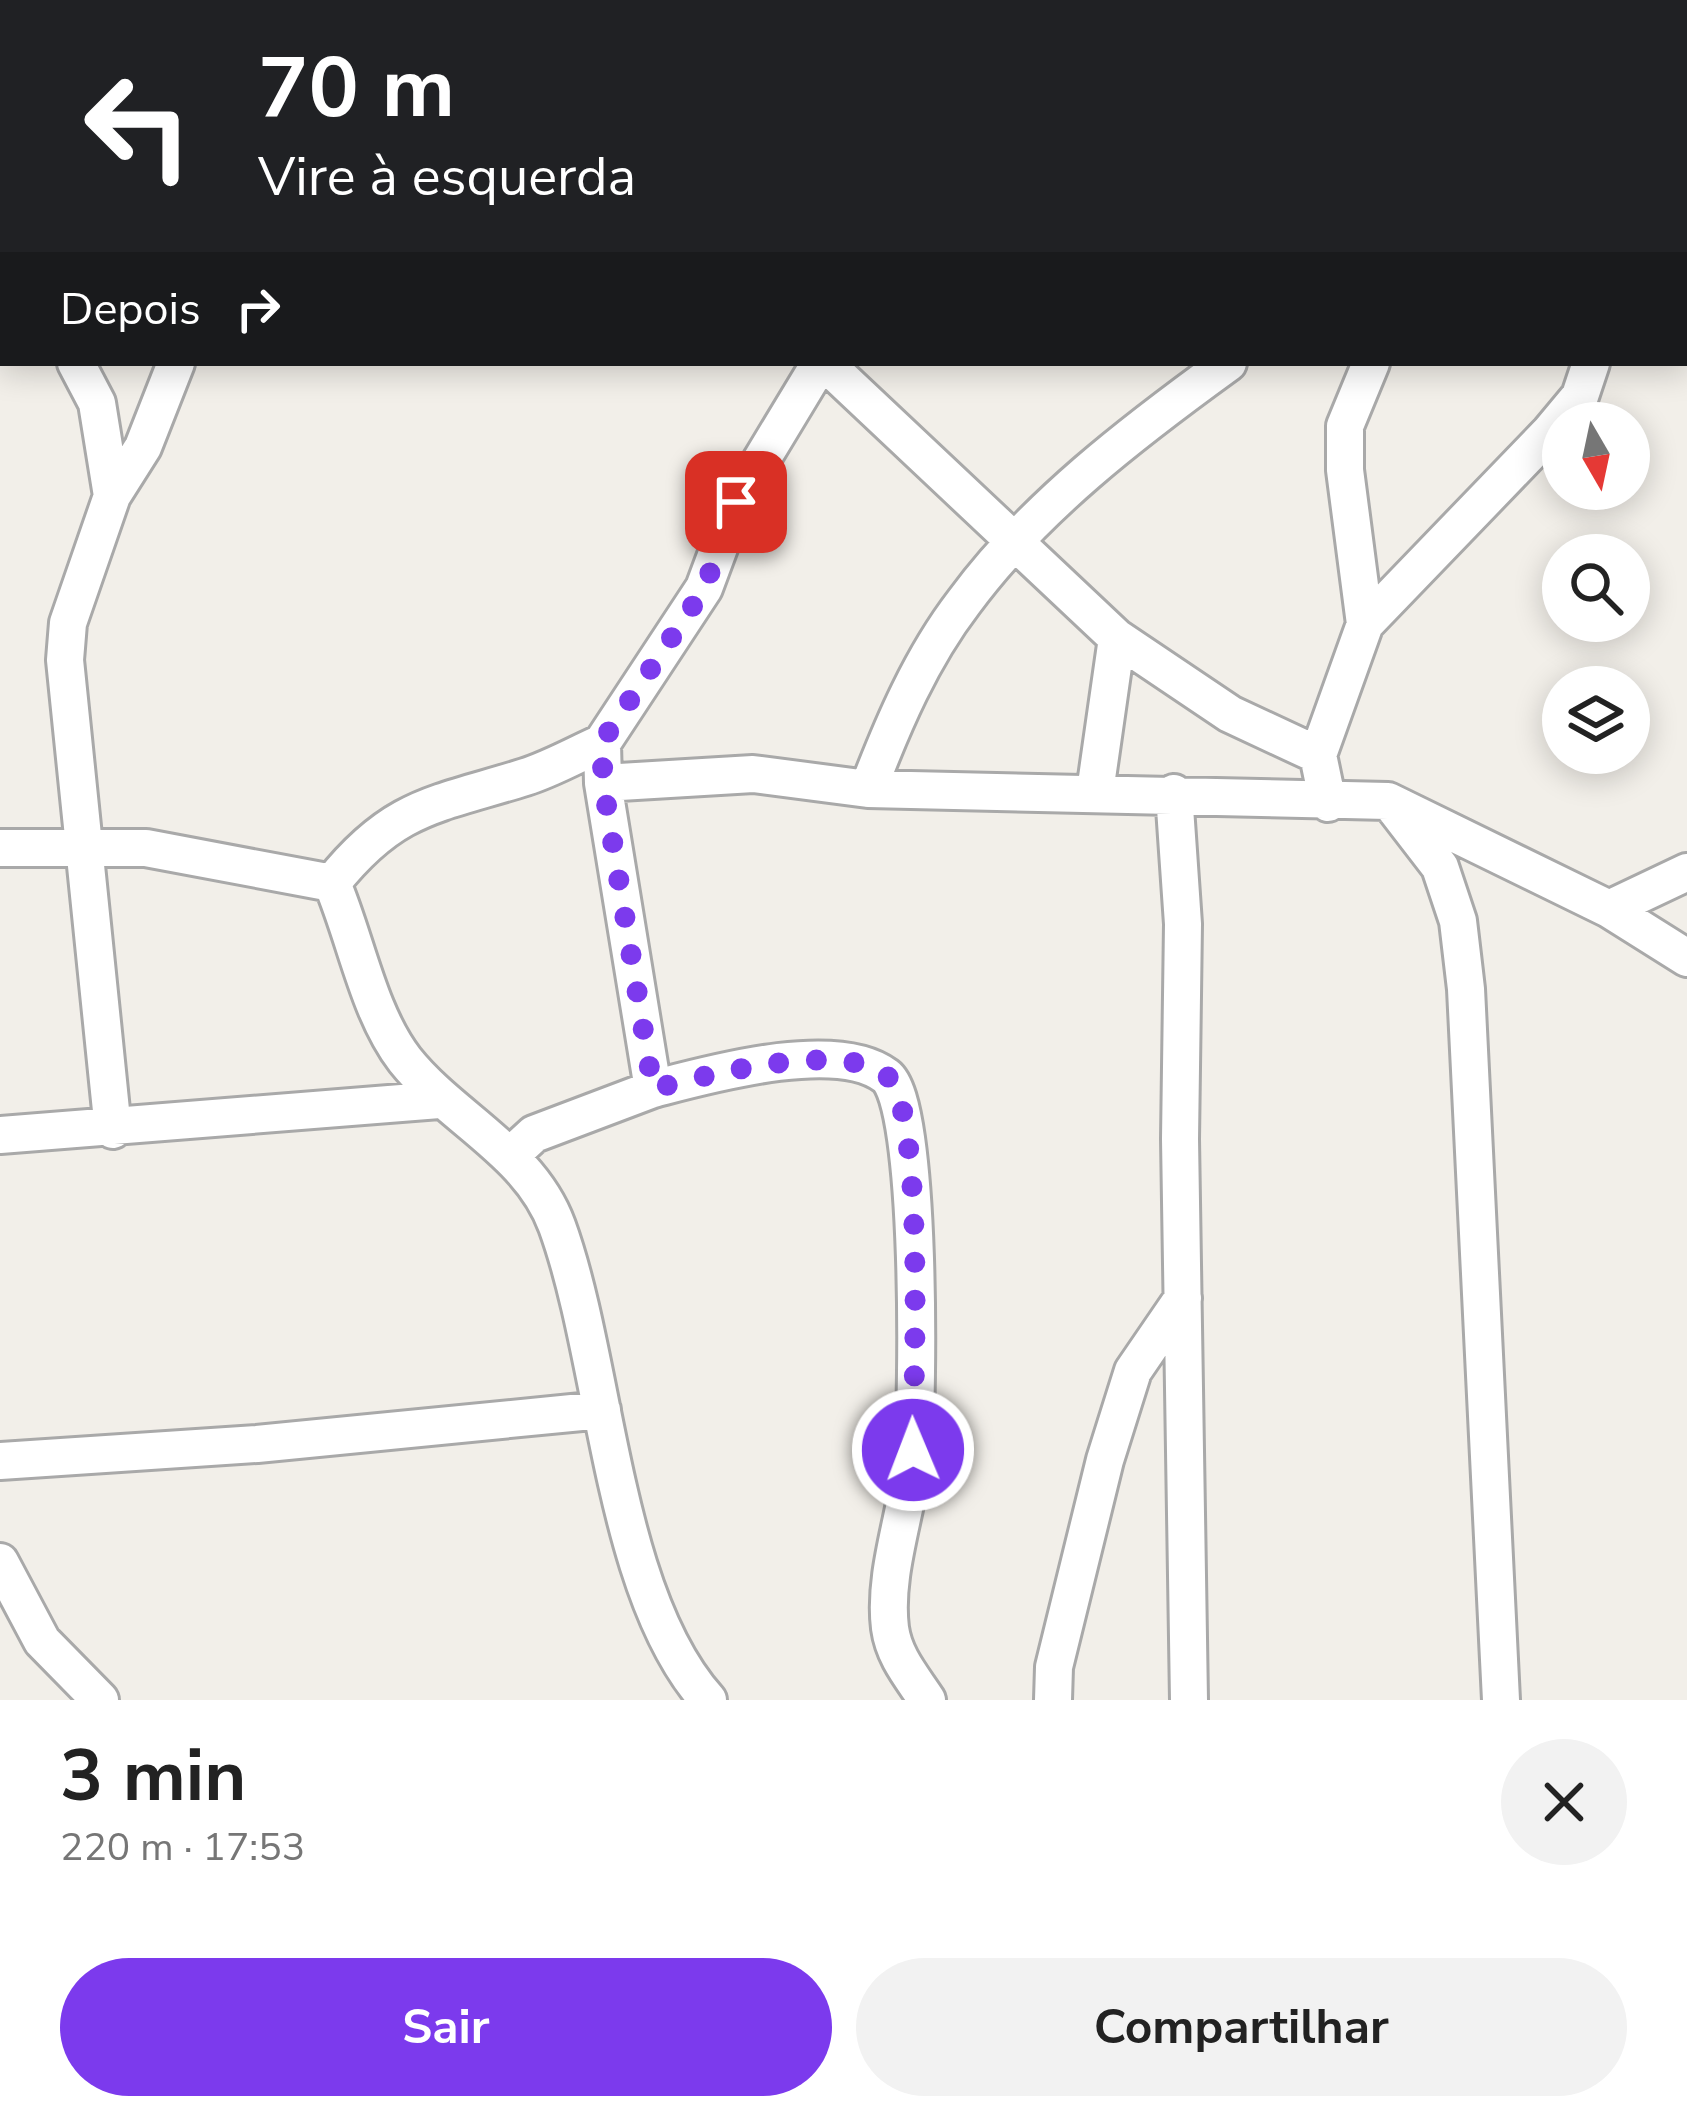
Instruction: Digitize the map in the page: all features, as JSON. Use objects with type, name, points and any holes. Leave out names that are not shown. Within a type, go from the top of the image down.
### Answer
[{"type":"street","points":[[78,366],[97,403],[112,496]]},
{"type":"street","points":[[113,1130],[65,660],[68,623],[112,496],[143,447],[175,366]]},
{"type":"street","points":[[332,883],[386,826],[478,788],[526,777],[602,742],[704,589],[736,502],[821,366]]},
{"type":"street","points":[[826,366],[1118,638],[1231,715],[1318,755]]},
{"type":"street","points":[[868,789],[898,711],[964,602],[1016,544],[1109,455],[1224,366]]},
{"type":"street","points":[[1365,623],[1345,470],[1346,425],[1370,366]]},
{"type":"street","points":[[1328,802],[1318,755],[1365,623],[1550,432],[1580,396],[1590,366]]},
{"type":"street","points":[[1095,792],[1118,638]]},
{"type":"street","points":[[602,742],[603,783],[653,1089]]},
{"type":"street","points":[[603,783],[754,774],[868,789],[1268,794],[1328,802],[1388,801],[1609,909],[1687,958]]},
{"type":"street","points":[[1174,793],[1183,924],[1189,1700]]},
{"type":"street","points":[[1388,801],[1440,867],[1458,921],[1466,989],[1501,1700]]},
{"type":"street","points":[[0,848],[146,848],[332,883]]},
{"type":"street","points":[[1609,909],[1687,872]]},
{"type":"street","points":[[332,883],[401,1054],[439,1100],[520,1163],[556,1223],[668,1645],[708,1700]]},
{"type":"street","points":[[510,1156],[534,1134],[653,1089],[755,1063],[862,1066],[888,1076],[901,1101],[913,1157],[913,1450],[890,1597],[890,1629],[900,1661],[928,1700]]},
{"type":"street","points":[[0,1136],[439,1100]]},
{"type":"street","points":[[1053,1700],[1054,1667],[1133,1371],[1183,1298]]},
{"type":"street","points":[[0,1461],[257,1444],[602,1410]]},
{"type":"street","points":[[0,1562],[42,1641],[100,1700]]},
{"type":"route","points":[[736,502],[704,589],[602,742],[603,783],[653,1089],[755,1063],[862,1066],[888,1076],[901,1101],[913,1157],[913,1450]]}]
